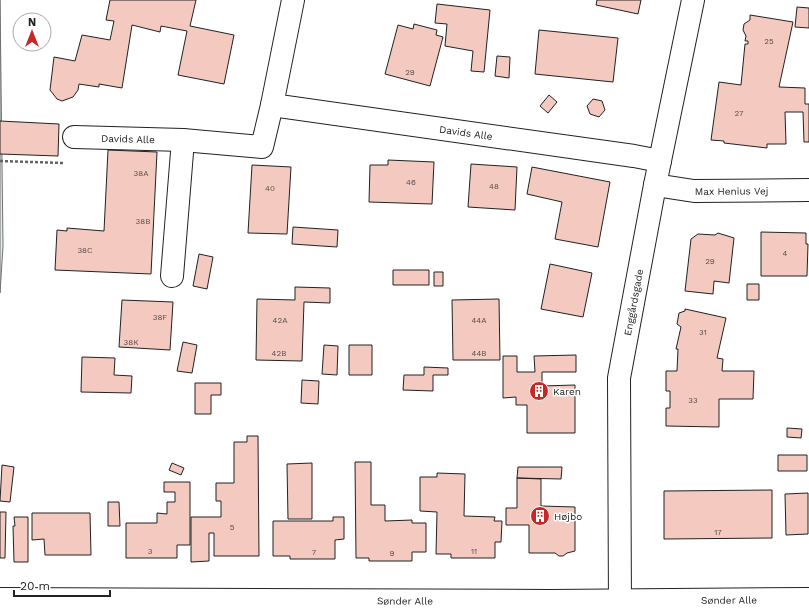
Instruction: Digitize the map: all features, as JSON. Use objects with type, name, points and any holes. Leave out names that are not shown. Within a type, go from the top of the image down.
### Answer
[{"type":"street","name":"Davids Alle","points":[[82,138],[183,140],[262,147],[293,0]]},
{"type":"street","name":"Enggårdsgade","points":[[620,605],[619,378],[655,184],[693,0]]},
{"type":"street","name":"Davids Alle","points":[[272,105],[634,156],[660,161]]},
{"type":"street","points":[[172,276],[183,140]]},
{"type":"street","name":"Max Henius Vej","points":[[655,184],[694,191],[809,190]]},
{"type":"street","name":"Sønder Alle","points":[[0,599],[620,605],[809,599]]},
{"type":"path","points":[[0,161],[72,163],[81,159],[88,151],[82,138]]},
{"type":"green space","points":[[0,0],[3,246],[0,293]]},
{"type":"building","points":[[110,0],[196,0],[190,26],[234,35],[224,84],[178,75],[187,31],[161,26],[160,32],[132,25],[122,88],[99,84],[99,87],[79,84],[78,90],[73,97],[62,101],[57,99],[50,90],[54,57],[75,61],[82,35],[110,40],[114,21],[106,20]]},
{"type":"building","points":[[597,0],[641,0],[638,14],[596,5]]},
{"type":"building","points":[[437,4],[490,10],[484,72],[471,71],[473,51],[445,46],[447,24],[435,23]]},
{"type":"building","points":[[797,7],[809,8],[809,28],[795,27]]},
{"type":"building","points":[[750,15],[793,22],[779,87],[805,88],[805,104],[809,104],[809,142],[804,142],[803,112],[785,112],[786,144],[767,144],[767,148],[711,140],[719,82],[741,85],[745,44],[748,44],[748,41],[745,41],[746,36],[743,30],[744,24],[750,20]]},
{"type":"building","points":[[414,24],[437,30],[436,35],[443,37],[430,86],[385,74],[398,25],[413,29]]},
{"type":"building","points":[[539,30],[618,38],[613,82],[535,74]]},
{"type":"building","points":[[497,56],[510,57],[509,78],[495,76]]},
{"type":"building","points":[[549,95],[557,102],[548,113],[540,106]]},
{"type":"building","points":[[593,99],[602,101],[605,110],[599,117],[590,114],[587,106]]},
{"type":"building","points":[[0,121],[59,124],[58,156],[0,154]]},
{"type":"building","points":[[108,150],[157,152],[151,274],[55,270],[57,230],[67,231],[67,228],[104,231]]},
{"type":"building","points":[[388,160],[434,162],[432,204],[369,202],[370,165],[388,165]]},
{"type":"building","points":[[471,164],[517,167],[515,210],[468,207]]},
{"type":"building","points":[[252,165],[291,167],[287,234],[248,233]]},
{"type":"building","points":[[532,167],[610,182],[598,247],[555,239],[562,202],[527,194]]},
{"type":"building","points":[[293,227],[338,230],[337,247],[292,244]]},
{"type":"building","points":[[761,232],[806,233],[806,244],[808,244],[807,276],[761,276]]},
{"type":"building","points":[[718,233],[734,238],[729,283],[714,281],[713,294],[685,291],[691,239],[698,234],[715,235]]},
{"type":"building","points":[[199,254],[213,257],[207,289],[193,286]]},
{"type":"building","points":[[550,264],[592,273],[583,317],[541,309]]},
{"type":"building","points":[[393,270],[429,270],[429,285],[393,285]]},
{"type":"building","points":[[434,272],[443,272],[443,286],[434,286]]},
{"type":"building","points":[[747,284],[759,284],[759,300],[747,300]]},
{"type":"building","points":[[295,287],[330,288],[330,303],[304,302],[302,361],[256,360],[257,299],[295,300]]},
{"type":"building","points":[[499,299],[500,360],[453,360],[452,300]]},
{"type":"building","points":[[122,300],[173,302],[170,350],[119,347]]},
{"type":"building","points":[[685,309],[726,318],[717,358],[723,359],[722,371],[754,371],[753,399],[719,399],[719,427],[666,426],[666,408],[670,408],[670,391],[666,391],[666,371],[677,371],[678,349],[676,349],[681,327],[677,324],[679,313],[685,311]]},
{"type":"building","points":[[183,342],[197,345],[192,373],[177,371]]},
{"type":"building","points":[[324,345],[338,346],[337,375],[322,374]]},
{"type":"building","points":[[349,345],[372,345],[372,375],[349,375]]},
{"type":"building","name":"Karen","points":[[576,355],[576,372],[542,372],[542,386],[575,385],[575,433],[527,433],[527,405],[516,405],[516,397],[503,398],[503,356],[517,356],[517,372],[535,372],[534,356]]},
{"type":"building","points":[[82,357],[115,358],[114,375],[132,376],[131,393],[81,392]]},
{"type":"building","points":[[424,367],[448,368],[448,375],[433,375],[433,391],[403,390],[404,375],[424,375]]},
{"type":"building","points":[[302,380],[319,381],[318,404],[301,403]]},
{"type":"building","points":[[195,383],[221,383],[221,395],[211,395],[211,414],[195,414]]},
{"type":"building","points":[[787,428],[802,429],[801,438],[787,437]]},
{"type":"building","points":[[247,436],[258,436],[259,556],[214,556],[214,533],[209,533],[209,561],[191,562],[191,517],[221,517],[221,501],[216,501],[216,483],[234,483],[234,442],[247,442]]},
{"type":"building","points":[[778,455],[807,455],[807,471],[778,471]]},
{"type":"building","points":[[355,462],[371,462],[371,505],[385,505],[385,521],[412,520],[412,523],[426,523],[426,552],[412,552],[412,561],[369,561],[369,558],[356,558]]},
{"type":"building","points":[[172,463],[184,468],[181,475],[169,470]]},
{"type":"building","points":[[312,463],[312,519],[288,519],[287,464]]},
{"type":"building","points":[[2,465],[14,467],[10,502],[0,501]]},
{"type":"building","points":[[518,467],[562,467],[561,479],[517,478]]},
{"type":"building","points":[[437,473],[465,474],[464,516],[495,517],[494,521],[502,521],[501,542],[495,542],[495,558],[451,558],[451,554],[436,554],[437,512],[420,511],[420,477],[437,477]]},
{"type":"building","name":"Højbo","points":[[517,478],[541,479],[541,506],[575,507],[575,551],[567,553],[563,556],[559,556],[555,553],[529,553],[529,525],[506,525],[506,508],[517,508]]},
{"type":"building","points":[[164,482],[190,482],[190,545],[177,545],[177,558],[126,558],[126,523],[157,523],[157,513],[167,514],[167,502],[175,502],[175,492],[164,492]]},
{"type":"building","points":[[772,490],[772,538],[664,539],[664,491]]},
{"type":"building","points":[[808,493],[808,534],[786,535],[785,494]]},
{"type":"building","points":[[108,502],[119,502],[120,526],[108,526]]},
{"type":"building","points":[[0,512],[6,512],[5,558],[0,558]]},
{"type":"building","points":[[32,513],[90,513],[91,555],[45,555],[44,539],[32,540]]},
{"type":"building","points":[[14,517],[28,517],[28,562],[14,562]]},
{"type":"building","points":[[333,517],[344,517],[344,539],[335,540],[335,559],[290,559],[290,556],[273,556],[273,521],[333,521]]},
{"type":"place","name":"Karen","points":[[539,391]]},
{"type":"place","name":"Højbo","points":[[540,516]]}]
